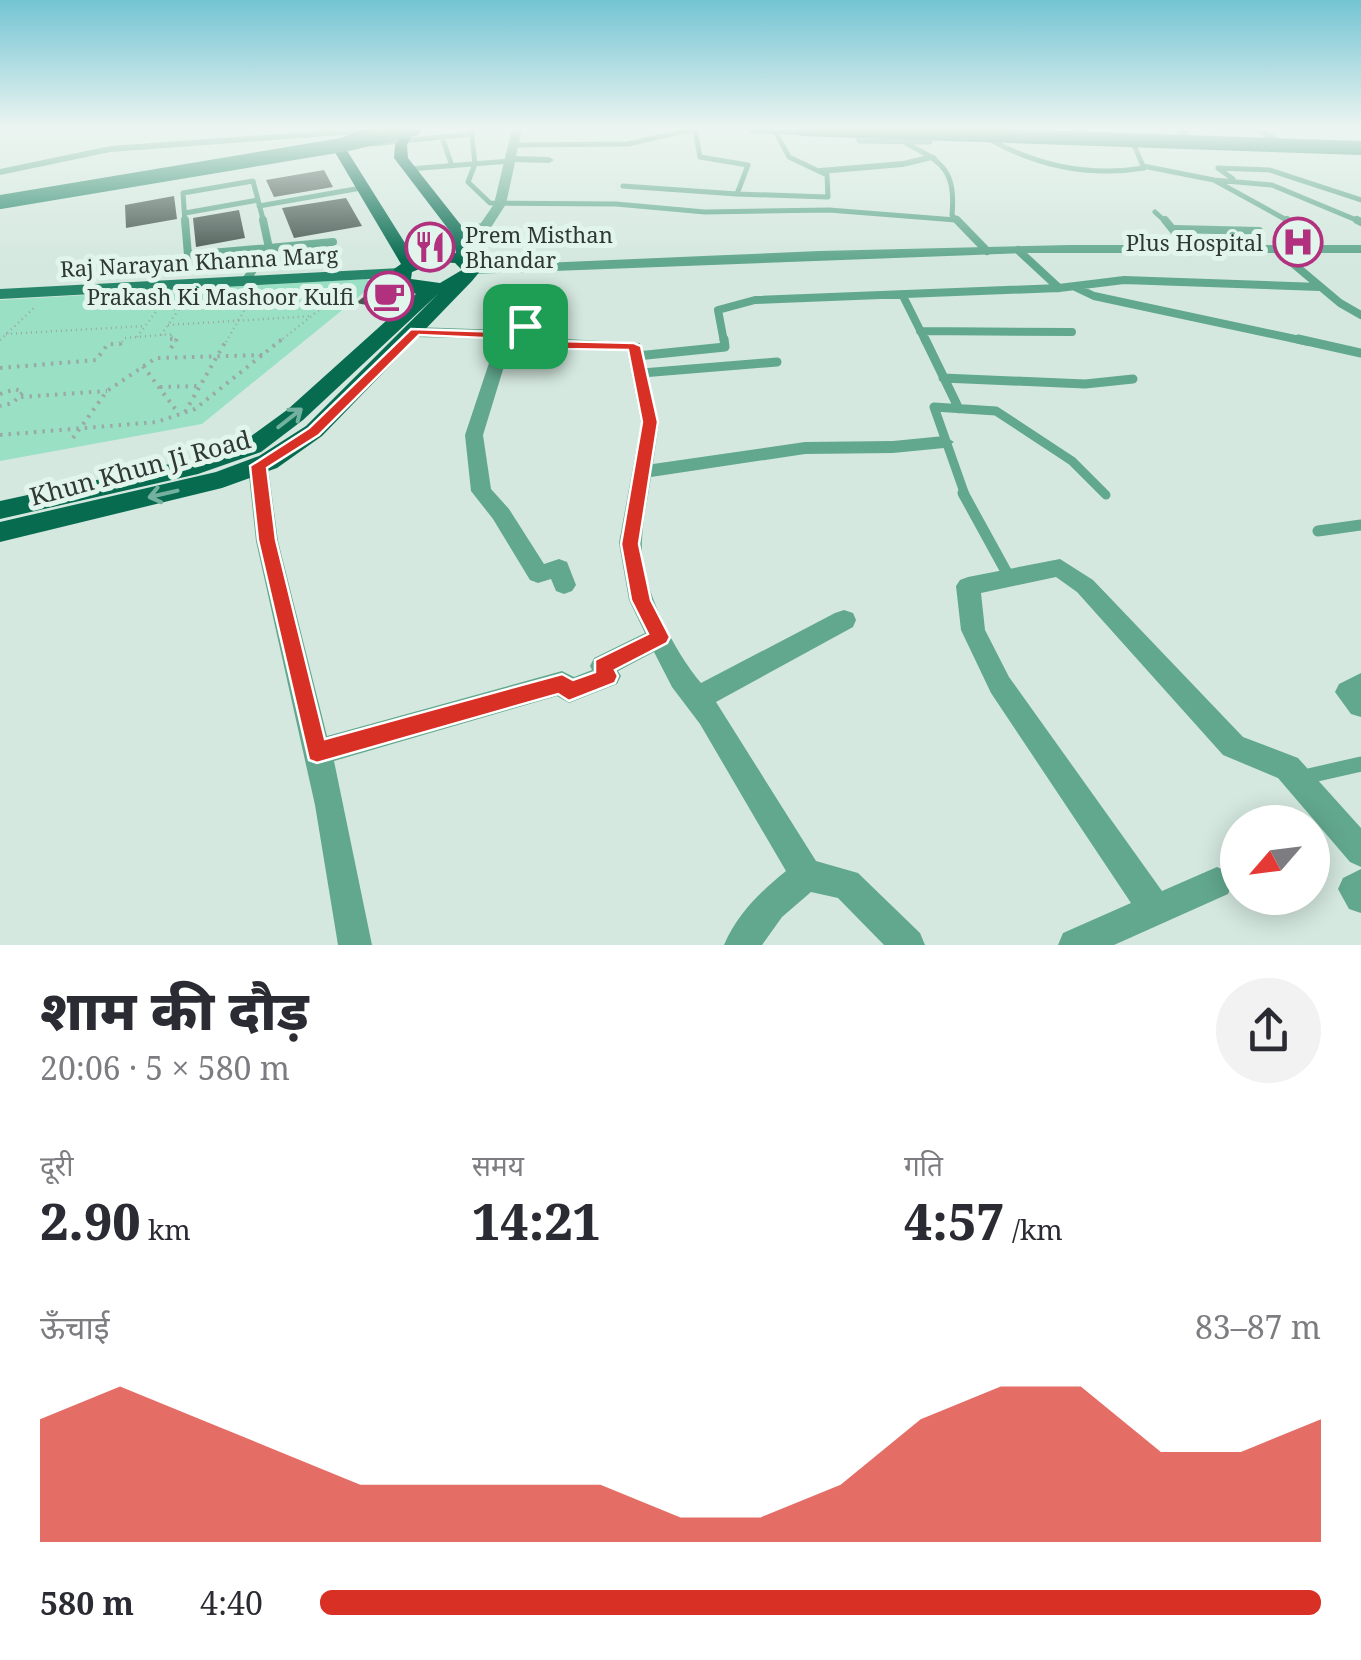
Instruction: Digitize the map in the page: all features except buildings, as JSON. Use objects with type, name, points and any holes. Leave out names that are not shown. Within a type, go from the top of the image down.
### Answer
[{"type":"main road","points":[[0,201],[154,173]]},
{"type":"main road","points":[[0,201],[170,173]]},
{"type":"main road","points":[[353,173],[405,269],[402,282],[424,289],[467,271]]},
{"type":"main road","points":[[411,173],[460,234],[467,271]]},
{"type":"main road","points":[[405,269],[441,256],[467,271]]},
{"type":"main road","name":"Raj Narayan Khanna Marg","points":[[0,294],[245,291],[405,269]]},
{"type":"main road","name":"Khun Khun Ji Road","points":[[0,532],[222,480],[258,466],[314,432],[415,332],[467,271]]},
{"type":"main road","name":"Khun Khun Ji Road","points":[[0,510],[198,466],[252,447],[310,402],[426,295],[424,289]]},
{"type":"street","points":[[460,234],[486,226],[500,204],[508,173]]},
{"type":"street","points":[[467,271],[713,257],[1018,250],[1361,249]]},
{"type":"street","points":[[524,296],[516,330],[474,435],[481,492],[501,514],[538,574],[559,568],[564,584]]},
{"type":"street","points":[[415,332],[516,330],[536,326],[540,341],[558,345],[634,346],[650,422],[630,544],[641,600],[681,680],[806,875],[846,884],[908,945]]},
{"type":"street","points":[[642,472],[806,448],[893,448],[944,442]]},
{"type":"street","points":[[258,466],[267,540],[317,752],[356,945]]},
{"type":"street","points":[[1154,908],[1000,685],[973,630],[968,586],[1008,575],[1060,568],[1085,586],[1233,746],[1288,768],[1361,851]]},
{"type":"street","points":[[696,698],[844,620]]},
{"type":"street","points":[[317,752],[562,684],[569,691],[608,676],[602,666],[660,637]]},
{"type":"street","points":[[1361,685],[1348,692],[1361,705]]},
{"type":"street","points":[[741,945],[770,905],[806,875]]},
{"type":"street","points":[[1074,945],[1217,883]]},
{"type":"street","points":[[1361,886],[1354,888],[1361,897]]},
{"type":"lane","points":[[471,173],[468,182],[490,204],[616,204],[705,212],[829,210],[956,220]]},
{"type":"lane","points":[[738,194],[745,173]]},
{"type":"lane","points":[[623,186],[828,197],[827,176],[822,173]]},
{"type":"lane","points":[[949,173],[956,192],[952,214],[987,251]]},
{"type":"lane","points":[[1179,173],[1283,188],[1361,222]]},
{"type":"lane","points":[[1225,173],[1233,179]]},
{"type":"lane","points":[[1275,173],[1361,200]]},
{"type":"lane","points":[[1214,180],[1309,232]]},
{"type":"lane","points":[[245,291],[270,248],[253,181],[183,192],[188,255],[270,248],[333,242]]},
{"type":"lane","points":[[185,213],[361,188]]},
{"type":"lane","points":[[1154,212],[1175,229],[1191,252]]},
{"type":"lane","points":[[1175,229],[1258,231]]},
{"type":"lane","points":[[1018,250],[1059,288]]},
{"type":"lane","points":[[1278,252],[1361,315]]},
{"type":"lane","points":[[639,364],[725,347],[718,310],[727,304],[756,300],[1059,288],[1124,280],[1320,286]]},
{"type":"lane","points":[[1074,286],[1094,296],[1361,353]]},
{"type":"lane","points":[[903,296],[958,408]]},
{"type":"lane","points":[[920,332],[1072,332]]},
{"type":"lane","points":[[639,364],[777,362]]},
{"type":"lane","points":[[943,378],[1085,384],[1133,379]]},
{"type":"lane","points":[[1008,575],[959,485],[934,407],[996,411],[1072,462],[1106,496]]},
{"type":"lane","points":[[1318,531],[1361,525]]},
{"type":"lane","points":[[1298,779],[1361,764]]},
{"type":"path","points":[[0,435],[158,422],[182,414],[206,402],[329,302],[245,291],[239,320],[182,414]]},
{"type":"path","points":[[146,301],[186,299],[161,335]]},
{"type":"path","points":[[137,337],[165,300]]},
{"type":"path","points":[[0,340],[35,307]]},
{"type":"path","points":[[168,325],[312,316]]},
{"type":"path","points":[[6,334],[145,326]]},
{"type":"path","points":[[0,368],[96,360],[108,344],[137,337],[174,334],[170,340],[177,339],[172,348]]},
{"type":"path","points":[[73,438],[107,390],[156,358],[264,355]]},
{"type":"path","points":[[144,366],[182,414]]},
{"type":"path","points":[[160,387],[200,386]]},
{"type":"path","points":[[0,394],[16,389],[23,392],[21,397]]},
{"type":"path","points":[[0,406],[21,397],[107,390]]},
{"type":"green space","points":[[367,279],[373,285],[202,424],[0,461],[0,300]]},
{"type":"place","name":"Plus Hospital","points":[[1298,242]]},
{"type":"place","name":"Prem Misthan Bhandar","points":[[430,247]]},
{"type":"place","name":"Prakash Ki Mashoor Kulfi","points":[[389,296]]},
{"type":"route","points":[[525,326],[536,326],[540,341],[558,345],[634,346],[650,422],[630,544],[641,600],[660,637],[602,666],[608,676],[569,691],[562,684],[317,752],[267,540],[258,466],[314,432],[415,332],[506,336],[507,332],[525,326]]}]
